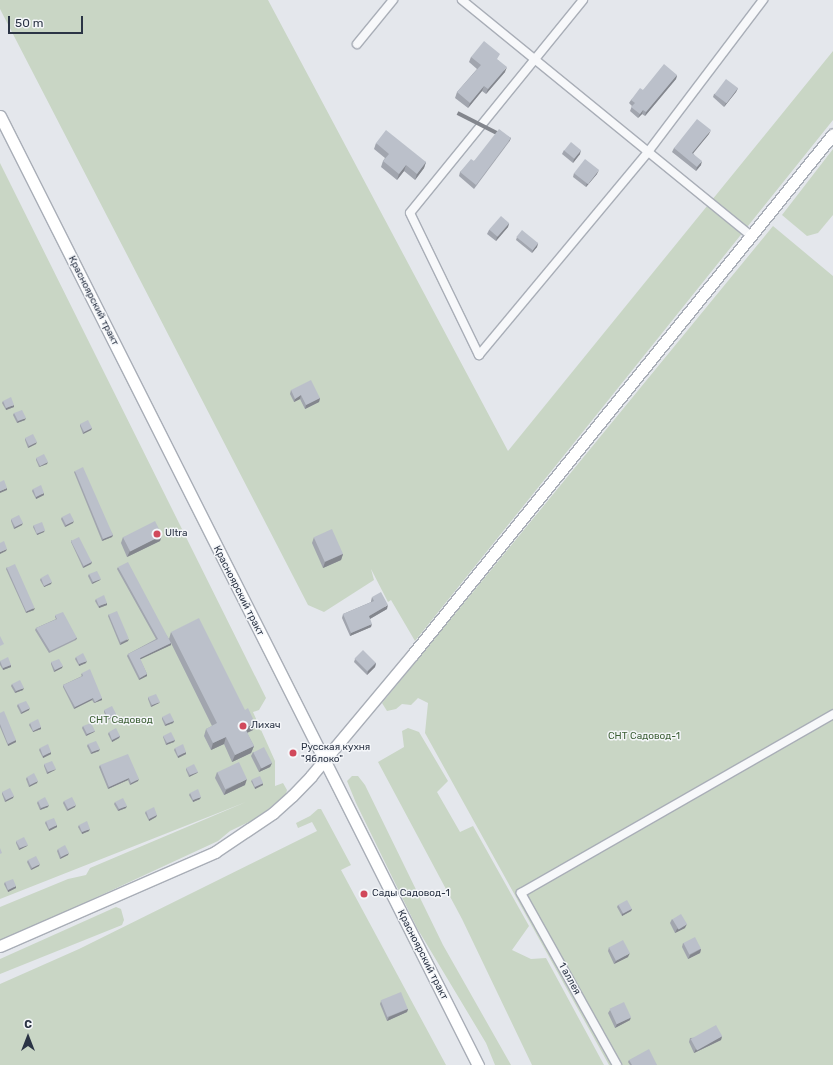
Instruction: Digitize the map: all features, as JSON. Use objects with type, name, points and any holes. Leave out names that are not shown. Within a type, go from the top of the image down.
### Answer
[{"type":"main road","name":"Красноярский тракт","points":[[0,116],[478,1065]]},
{"type":"main road","points":[[0,946],[215,852],[273,813],[324,761],[833,134]]},
{"type":"street","points":[[357,44],[393,0]]},
{"type":"street","points":[[462,0],[534,61],[751,236]]},
{"type":"street","points":[[582,0],[410,213],[479,355],[648,152],[763,0]]},
{"type":"street","name":"1 аллея","points":[[617,1065],[521,893],[833,714]]},
{"type":"green space","points":[[0,0],[268,0],[508,451],[833,51],[833,120],[415,641],[391,600],[388,602],[371,569],[374,580],[324,612],[308,605],[0,9]]},
{"type":"green space","points":[[833,149],[833,215],[818,233],[807,236],[782,215]]},
{"type":"green space","name":"СНТ Садовод","points":[[0,163],[266,698],[259,710],[253,712],[275,761],[275,786],[283,783],[287,790],[286,794],[259,817],[230,831],[218,841],[0,942],[0,907],[68,879],[86,875],[90,868],[246,802],[0,899]]},
{"type":"green space","name":"СНТ Садовод-1","points":[[773,226],[833,276],[833,1065],[609,1065],[425,733],[428,703],[418,698],[411,705],[402,704],[396,709],[387,711],[382,703]]},
{"type":"green space","points":[[408,728],[419,732],[448,781],[437,792],[460,832],[473,826],[529,926],[512,950],[531,959],[546,958],[604,1065],[532,1065],[462,919],[378,762],[404,747],[402,731]]},
{"type":"green space","points":[[352,776],[358,776],[365,785],[443,945],[511,1065],[495,1065],[486,1043],[417,928],[356,803],[347,781]]},
{"type":"green space","points":[[318,809],[321,809],[351,865],[341,870],[446,1065],[0,1065],[0,984],[79,949],[317,831],[312,822],[298,828],[296,823],[310,816]]},
{"type":"green space","points":[[116,907],[121,909],[124,920],[122,925],[0,974],[0,959]]},
{"type":"building","points":[[484,41],[500,54],[497,59],[507,67],[488,89],[484,86],[470,103],[457,92],[481,65],[471,57]]},
{"type":"building","points":[[664,64],[677,75],[646,112],[643,110],[640,114],[631,107],[635,103],[631,100],[640,88],[643,90]]},
{"type":"building","points":[[726,79],[738,88],[727,103],[715,94]]},
{"type":"building","points":[[697,119],[711,130],[692,153],[702,161],[697,167],[674,148]]},
{"type":"building","points":[[499,129],[511,138],[476,185],[460,172],[471,159],[474,161]]},
{"type":"building","points":[[386,130],[426,162],[417,174],[406,165],[399,174],[383,161],[389,154],[376,143]]},
{"type":"building","points":[[571,142],[581,150],[574,159],[564,151]]},
{"type":"building","points":[[585,159],[599,170],[588,184],[574,173]]},
{"type":"building","points":[[501,216],[509,223],[497,237],[489,230]]},
{"type":"building","points":[[522,230],[538,243],[533,250],[516,237]]},
{"type":"building","points":[[311,380],[320,398],[306,405],[301,395],[295,399],[291,390]]},
{"type":"building","points":[[11,397],[14,405],[6,408],[3,401]]},
{"type":"building","points":[[22,410],[26,418],[18,421],[14,413]]},
{"type":"building","points":[[88,420],[92,428],[84,432],[80,424]]},
{"type":"building","points":[[33,434],[37,442],[29,446],[25,438]]},
{"type":"building","points":[[44,454],[48,462],[40,466],[36,458]]},
{"type":"building","points":[[83,467],[113,535],[103,539],[75,471]]},
{"type":"building","points":[[4,480],[7,488],[0,491],[0,482]]},
{"type":"building","points":[[41,485],[44,493],[36,497],[33,489]]},
{"type":"building","points":[[70,513],[74,521],[66,525],[62,517]]},
{"type":"building","points":[[19,515],[23,523],[15,527],[11,519]]},
{"type":"building","points":[[155,521],[162,535],[130,552],[123,537]]},
{"type":"building","points":[[42,522],[45,530],[37,534],[34,525]]},
{"type":"building","points":[[332,529],[343,554],[325,562],[314,537]]},
{"type":"building","points":[[79,537],[92,562],[84,566],[71,541]]},
{"type":"building","points":[[4,541],[7,549],[0,552],[0,543]]},
{"type":"building","points":[[128,562],[171,643],[140,658],[147,674],[140,678],[128,654],[158,639],[118,567]]},
{"type":"building","points":[[15,564],[35,608],[26,612],[7,568]]},
{"type":"building","points":[[97,571],[101,579],[93,582],[89,574]]},
{"type":"building","points":[[48,574],[52,582],[44,586],[41,578]]},
{"type":"building","points":[[381,592],[388,605],[369,616],[372,624],[351,633],[343,614],[374,601],[372,597]]},
{"type":"building","points":[[104,595],[107,603],[99,606],[96,599]]},
{"type":"building","points":[[117,611],[129,639],[120,642],[109,615]]},
{"type":"building","points":[[63,612],[77,638],[50,651],[36,628],[57,619],[55,615]]},
{"type":"building","points":[[199,618],[245,710],[248,708],[255,723],[245,728],[254,746],[235,755],[226,737],[213,743],[206,729],[217,723],[171,632]]},
{"type":"building","points":[[0,636],[4,644],[0,646]]},
{"type":"building","points":[[363,650],[376,663],[367,671],[355,658]]},
{"type":"building","points":[[83,653],[87,661],[79,664],[76,657]]},
{"type":"building","points":[[8,657],[11,665],[3,668],[0,661]]},
{"type":"building","points":[[59,659],[63,666],[55,670],[51,662]]},
{"type":"building","points":[[90,669],[102,698],[95,702],[93,698],[75,707],[63,685],[83,676],[82,673]]},
{"type":"building","points":[[20,680],[24,688],[16,691],[12,684]]},
{"type":"building","points":[[156,694],[160,702],[152,705],[148,697]]},
{"type":"building","points":[[26,701],[30,708],[22,712],[18,704]]},
{"type":"building","points":[[112,706],[116,714],[108,718],[104,710]]},
{"type":"building","points":[[4,711],[16,740],[8,744],[0,724],[0,713]]},
{"type":"building","points":[[170,713],[174,721],[166,724],[162,717]]},
{"type":"building","points":[[38,719],[41,727],[33,731],[30,723]]},
{"type":"building","points":[[91,723],[95,731],[87,734],[83,726]]},
{"type":"building","points":[[116,728],[120,736],[112,740],[109,732]]},
{"type":"building","points":[[171,732],[175,740],[167,743],[163,736]]},
{"type":"building","points":[[96,741],[100,749],[92,752],[88,744]]},
{"type":"building","points":[[48,744],[51,752],[43,756],[40,748]]},
{"type":"building","points":[[183,744],[186,752],[178,756],[175,748]]},
{"type":"building","points":[[264,747],[272,763],[261,768],[253,752]]},
{"type":"building","points":[[128,754],[139,779],[131,783],[129,778],[109,787],[100,765]]},
{"type":"building","points":[[52,761],[56,769],[48,772],[44,764]]},
{"type":"building","points":[[239,762],[247,779],[225,789],[217,772]]},
{"type":"building","points":[[194,764],[198,772],[190,775],[186,768]]},
{"type":"building","points":[[34,773],[38,781],[30,785],[27,777]]},
{"type":"building","points":[[260,776],[263,783],[255,787],[252,780]]},
{"type":"building","points":[[10,788],[14,796],[6,800],[2,792]]},
{"type":"building","points":[[198,789],[201,797],[193,800],[190,793]]},
{"type":"building","points":[[45,797],[49,805],[41,808],[38,801]]},
{"type":"building","points":[[72,797],[76,805],[68,809],[64,801]]},
{"type":"building","points":[[123,798],[127,806],[119,809],[115,802]]},
{"type":"building","points":[[154,807],[157,815],[149,819],[146,811]]},
{"type":"building","points":[[54,818],[57,825],[49,829],[46,821]]},
{"type":"building","points":[[87,821],[90,829],[82,832],[79,825]]},
{"type":"building","points":[[24,837],[28,845],[20,848],[16,841]]},
{"type":"building","points":[[65,845],[69,853],[61,857],[58,849]]},
{"type":"building","points":[[36,856],[40,864],[32,868],[28,860]]},
{"type":"building","points":[[13,879],[16,886],[8,890],[5,882]]},
{"type":"building","points":[[627,900],[632,909],[623,914],[618,905]]},
{"type":"building","points":[[681,914],[687,924],[679,929],[672,919]]},
{"type":"building","points":[[695,937],[701,949],[689,954],[683,943]]},
{"type":"building","points":[[623,940],[630,953],[616,961],[609,948]]},
{"type":"building","points":[[401,992],[408,1009],[387,1017],[381,1000]]},
{"type":"building","points":[[624,1002],[631,1017],[617,1024],[609,1009]]},
{"type":"building","points":[[716,1025],[722,1036],[697,1050],[691,1039]]},
{"type":"building","points":[[649,1049],[657,1065],[632,1065],[629,1060]]},
{"type":"place","name":"Ultra","points":[[157,534]]},
{"type":"place","name":"Лихач","points":[[243,726]]},
{"type":"place","name":"Русская кухня \"Яблоко\"","points":[[293,753]]},
{"type":"place","name":"Сады Садовод-1","points":[[364,894]]}]
